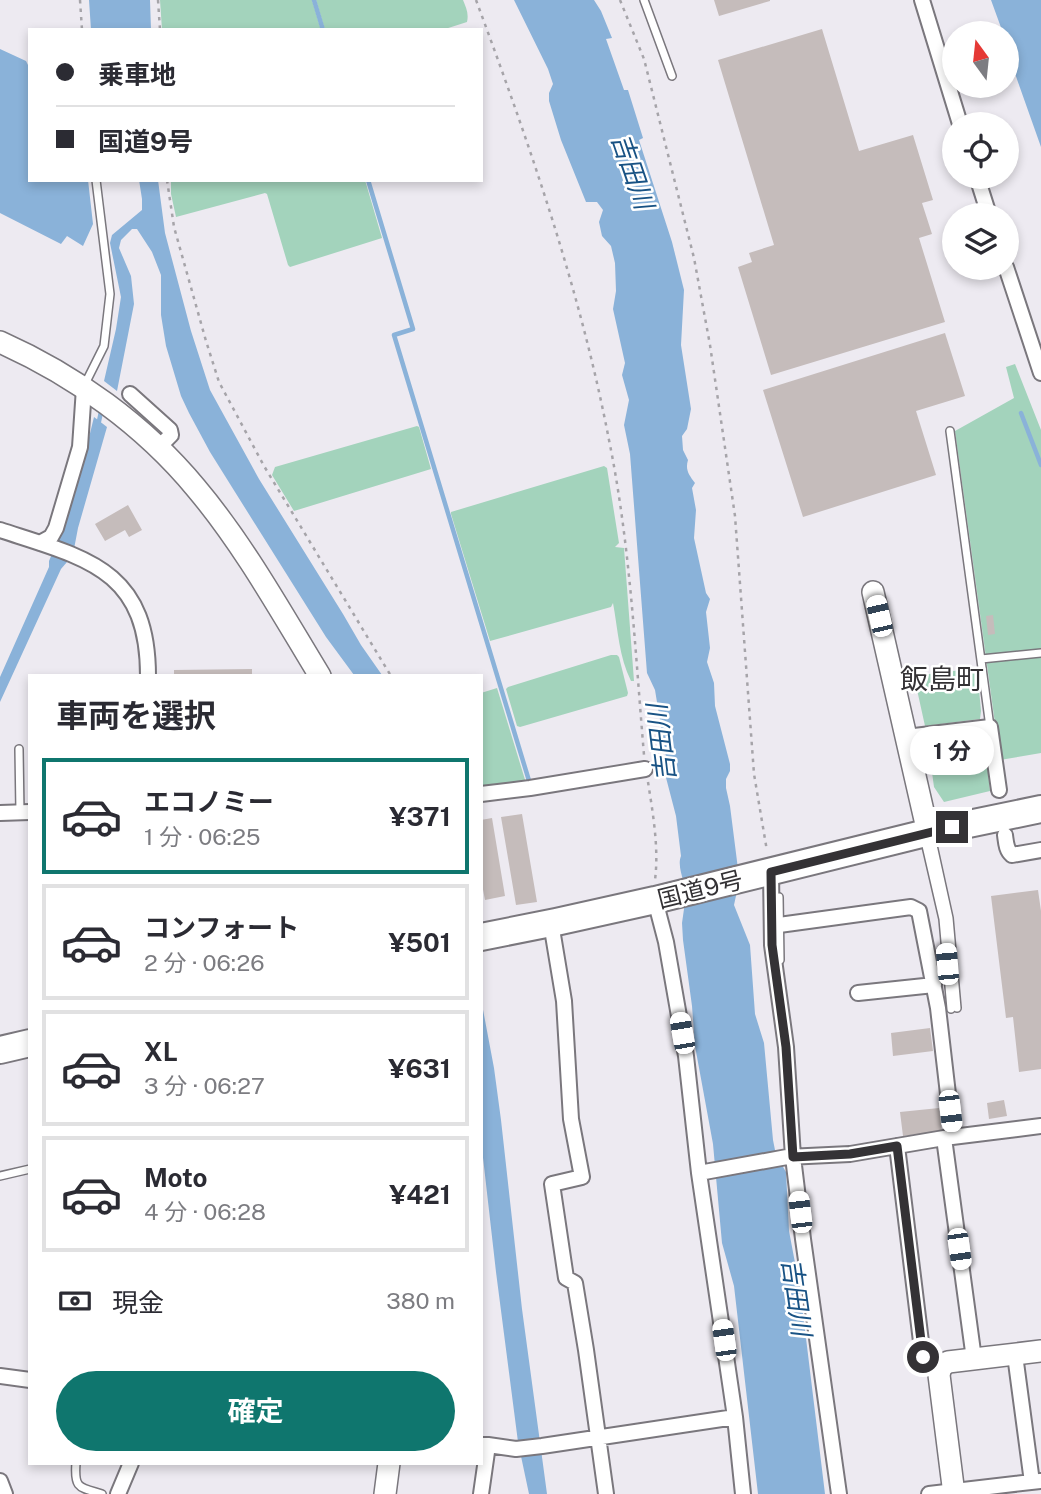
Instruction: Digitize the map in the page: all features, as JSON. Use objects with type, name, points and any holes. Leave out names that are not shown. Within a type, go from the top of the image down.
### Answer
[{"type":"highway","name":"国道9号","points":[[483,937],[660,899],[771,881],[927,833],[1041,809]]},
{"type":"highway","points":[[0,1050],[28,1043]]},
{"type":"street","points":[[922,0],[956,112]]},
{"type":"street","points":[[1010,280],[1041,373]]},
{"type":"street","points":[[0,342],[31,356],[89,392],[159,447],[197,488],[227,528],[319,674]]},
{"type":"street","points":[[47,546],[56,527],[80,447],[89,392]]},
{"type":"street","points":[[130,394],[170,430],[171,435],[159,447]]},
{"type":"street","points":[[0,530],[72,555],[107,573],[124,590],[139,613],[147,647],[148,674]]},
{"type":"street","points":[[873,592],[927,833]]},
{"type":"street","points":[[906,737],[990,727],[999,790]]},
{"type":"street","points":[[483,794],[645,769]]},
{"type":"street","points":[[0,813],[25,812]]},
{"type":"street","points":[[1005,835],[1007,848],[1012,855],[1041,849]]},
{"type":"street","points":[[771,881],[772,945],[786,1047],[790,1157],[839,1494]]},
{"type":"street","points":[[660,899],[686,1056],[743,1494]]},
{"type":"street","points":[[779,925],[914,907],[920,914],[934,985],[974,1359]]},
{"type":"street","points":[[551,923],[564,1001],[571,1119],[582,1177],[552,1184],[566,1278],[575,1283],[606,1494]]},
{"type":"street","points":[[859,993],[934,985]]},
{"type":"street","points":[[699,1172],[790,1157],[850,1154],[949,1137],[1041,1126]]},
{"type":"street","points":[[897,1146],[923,1357],[927,1365],[939,1371]]},
{"type":"street","points":[[953,1492],[939,1371],[941,1367],[948,1362],[1041,1351]]},
{"type":"street","points":[[929,1494],[1036,1481],[1016,1354]]},
{"type":"street","points":[[0,1376],[28,1380]]},
{"type":"street","points":[[481,1494],[485,1445],[516,1449],[735,1417]]},
{"type":"street","points":[[118,1494],[130,1465]]},
{"type":"street","points":[[385,1494],[389,1465]]},
{"type":"street","points":[[0,1481],[5,1494]]},
{"type":"lane","points":[[644,0],[672,76]]},
{"type":"lane","points":[[89,392],[104,346],[110,294],[96,182]]},
{"type":"lane","points":[[950,431],[990,727]]},
{"type":"lane","points":[[981,659],[1041,653]]},
{"type":"lane","points":[[19,749],[25,812]]},
{"type":"lane","points":[[927,833],[949,918],[954,1009]]},
{"type":"lane","points":[[771,881],[779,925],[780,956],[779,967],[775,969]]},
{"type":"lane","points":[[0,1176],[28,1169]]},
{"type":"lane","points":[[76,1465],[75,1480],[78,1484],[82,1488],[102,1494]]},
{"type":"path","points":[[80,0],[82,28]]},
{"type":"path","points":[[158,0],[160,28]]},
{"type":"path","points":[[476,0],[527,139],[554,224],[597,381],[627,548],[645,769],[653,814],[657,866]]},
{"type":"path","points":[[620,0],[644,59],[694,258],[710,345],[735,516],[754,774],[771,881]]},
{"type":"path","points":[[167,182],[174,227],[219,382],[264,466],[390,674]]},
{"type":"green space","points":[[160,0],[312,0],[320,28],[162,28]]},
{"type":"green space","points":[[316,0],[463,0],[468,19],[467,22],[448,28],[324,28]]},
{"type":"green space","points":[[171,182],[366,182],[382,238],[290,267],[267,194],[176,217]]},
{"type":"green space","points":[[1015,364],[1041,430],[1041,753],[1000,760],[955,431],[1014,398],[1006,367]]},
{"type":"green space","points":[[417,426],[431,469],[294,511],[272,475],[275,467]]},
{"type":"green space","points":[[604,466],[607,468],[619,543],[615,547],[624,548],[634,681],[631,681],[624,662],[613,603],[611,607],[490,641],[451,514]]},
{"type":"green space","points":[[611,655],[619,657],[627,696],[517,726],[506,689],[508,687]]},
{"type":"green space","points":[[977,668],[980,719],[925,726],[914,676]]},
{"type":"green space","points":[[497,688],[526,783],[483,790],[483,692]]},
{"type":"green space","points":[[982,735],[990,791],[944,802],[934,787],[928,743]]},
{"type":"water","points":[[89,0],[150,0],[151,28],[91,28]]},
{"type":"water","name":"吉田川","points":[[514,0],[594,0],[612,38],[606,39],[624,90],[628,90],[643,138],[639,140],[672,242],[684,290],[681,345],[691,409],[687,429],[682,436],[683,450],[688,460],[688,472],[695,483],[692,488],[696,510],[694,538],[706,593],[710,599],[706,612],[710,648],[707,662],[714,683],[715,706],[730,764],[726,788],[738,869],[683,880],[681,874],[676,816],[664,770],[667,763],[655,690],[647,673],[630,454],[624,425],[629,400],[622,375],[625,363],[613,309],[616,291],[615,263],[611,246],[602,236],[599,222],[603,210],[597,202],[586,202],[561,140],[549,101],[553,84],[548,69]]},
{"type":"water","points":[[991,0],[1041,0],[1041,147],[1019,85],[1019,21],[999,21]]},
{"type":"water","points":[[0,49],[26,61],[28,65],[28,182],[88,182],[93,224],[83,246],[67,236],[61,244],[0,213]]},
{"type":"water","points":[[139,182],[158,182],[165,233],[210,390],[259,479],[381,674],[353,674],[326,637],[210,452],[181,396],[166,346],[161,315],[161,275],[152,252],[137,229],[132,229],[121,240],[119,248],[131,276],[134,304],[117,391],[104,381],[121,297],[110,243],[112,235],[142,210]]},
{"type":"water","points":[[94,417],[107,427],[74,549],[61,569],[0,702],[0,677],[49,567],[65,523]]},
{"type":"water","name":"吉田川","points":[[739,882],[734,905],[750,945],[755,1014],[764,1043],[773,1140],[776,1155],[786,1172],[789,1231],[800,1289],[825,1494],[758,1494],[734,1286],[722,1243],[713,1144],[695,1046],[682,923],[686,895]]},
{"type":"water","points":[[483,1010],[501,1120],[522,1309],[547,1494],[529,1494],[518,1442],[483,1158]]},
{"type":"building","points":[[714,0],[770,0],[770,1],[719,16]]},
{"type":"building","points":[[822,29],[859,151],[913,135],[933,200],[922,203],[932,234],[919,238],[945,322],[771,375],[738,267],[752,262],[749,253],[774,245],[718,60]]},
{"type":"building","points":[[945,333],[965,396],[916,411],[936,475],[803,517],[763,390]]},
{"type":"building","points":[[128,505],[142,530],[129,537],[125,530],[105,541],[95,524]]},
{"type":"building","points":[[993,615],[995,634],[988,635],[986,616]]},
{"type":"building","points":[[252,669],[252,674],[174,674],[174,670]]},
{"type":"building","points":[[522,814],[537,902],[516,905],[501,817]]},
{"type":"building","points":[[492,818],[505,896],[485,900],[483,890],[483,820]]},
{"type":"building","points":[[1038,890],[1041,911],[1041,1069],[1019,1072],[1013,1017],[1006,1018],[991,896]]},
{"type":"building","points":[[930,1028],[933,1051],[893,1056],[891,1033]]},
{"type":"building","points":[[1004,1100],[1007,1116],[989,1119],[987,1103]]},
{"type":"building","points":[[939,1108],[942,1131],[903,1136],[900,1112]]},
{"type":"waterway","points":[[314,0],[322,28]]},
{"type":"waterway","points":[[369,182],[413,329],[394,335],[530,784]]},
{"type":"waterway","points":[[98,426],[102,407]]},
{"type":"waterway","points":[[1021,413],[1041,465]]},
{"type":"district","name":"飯島町","points":[[942,678]]},
{"type":"route","points":[[923,1357],[897,1146],[850,1154],[793,1157],[786,1047],[772,945],[771,872],[952,827]]}]
